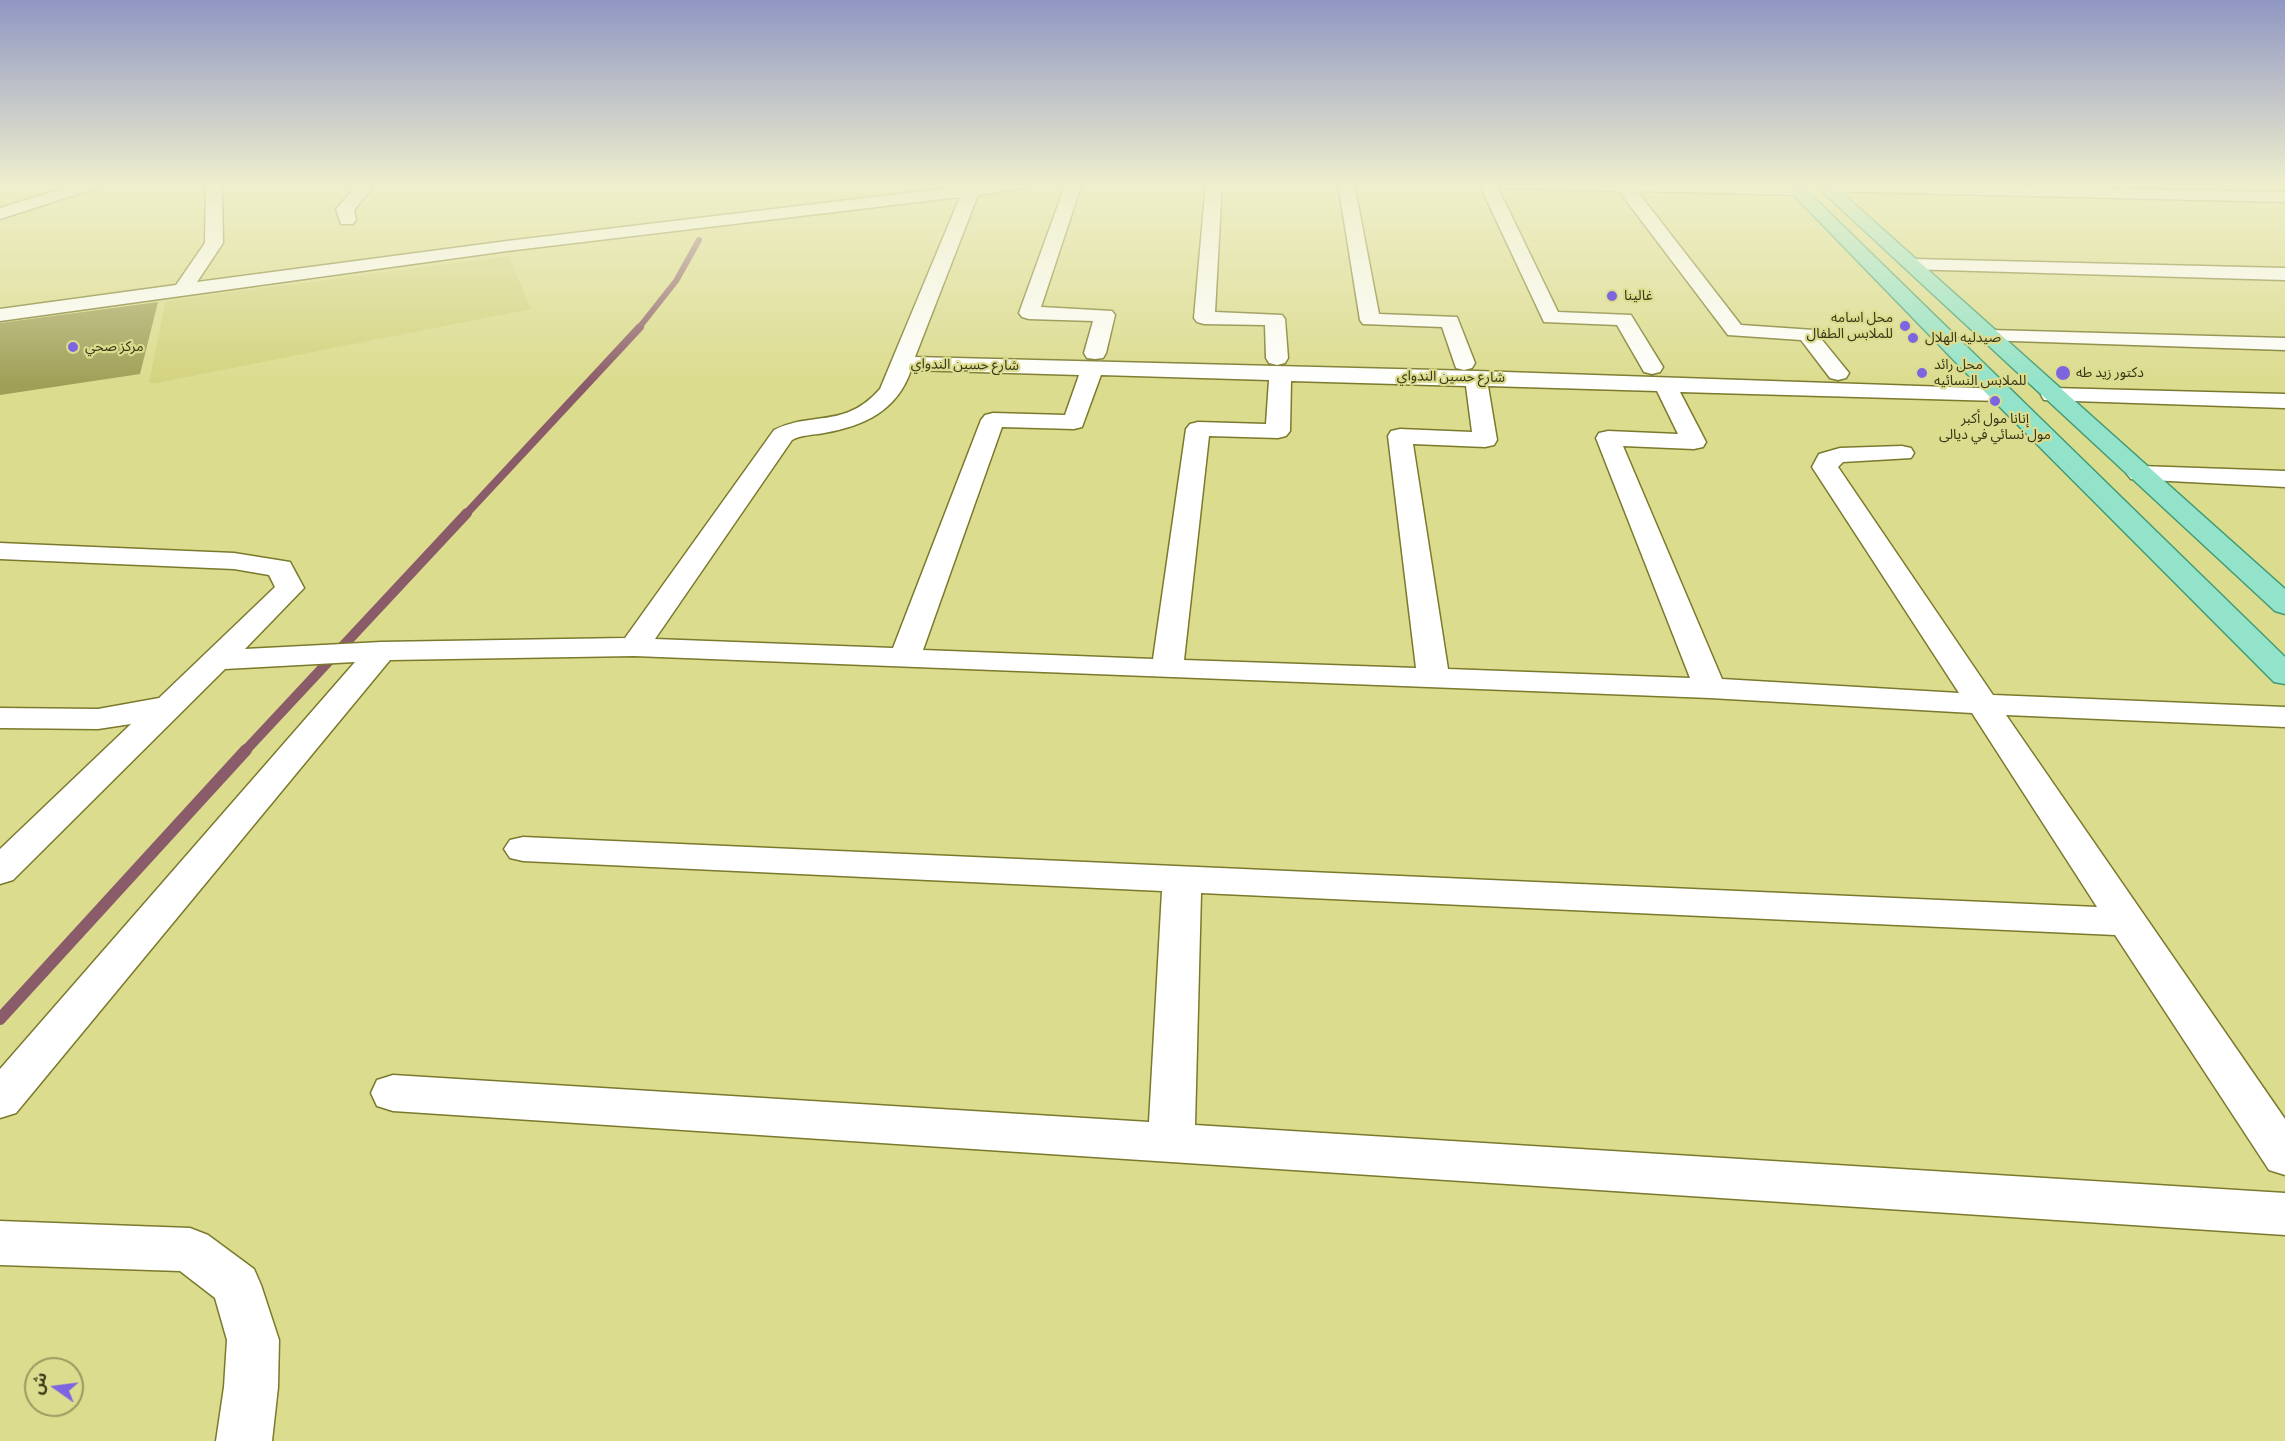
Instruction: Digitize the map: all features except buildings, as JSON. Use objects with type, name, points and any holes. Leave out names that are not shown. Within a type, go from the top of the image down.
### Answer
[{"type":"main road","points":[[1870,250],[1991,386],[2285,675]]},
{"type":"main road","points":[[1895,250],[1914,265],[2030,371],[2052,395],[2285,605]]},
{"type":"street","points":[[182,290],[209,250]]},
{"type":"street","points":[[0,315],[473,250]]},
{"type":"street","points":[[634,647],[783,435],[847,421],[877,406],[896,384],[947,250]]},
{"type":"street","points":[[904,659],[993,420],[1074,422],[1105,315],[1029,313],[1051,250]]},
{"type":"street","points":[[1167,669],[1198,429],[1278,430],[1279,365],[1275,319],[1204,318],[1209,250]]},
{"type":"street","points":[[1358,250],[1370,320],[1450,321],[1470,370],[1485,440],[1400,436],[1433,678]]},
{"type":"street","points":[[1519,250],[1551,318],[1624,319],[1694,442],[1608,438],[1710,688]]},
{"type":"street","points":[[1673,250],[1735,331],[1808,334],[1838,373]]},
{"type":"street","points":[[1914,265],[2285,274]]},
{"type":"street","points":[[1990,336],[2285,344]]},
{"type":"street","name":"شارع حسين الندواي","points":[[905,356],[1991,386]]},
{"type":"street","name":"شارع حسين الندواي","points":[[1658,376],[1838,373],[1991,386]]},
{"type":"street","points":[[2052,395],[2285,401]]},
{"type":"street","points":[[1902,453],[1840,455],[1828,459],[1825,466],[1981,704],[2285,1156]]},
{"type":"street","points":[[2140,474],[2285,479]]},
{"type":"street","points":[[0,551],[234,561],[280,568],[290,588],[0,871]]},
{"type":"street","points":[[216,660],[342,655],[381,651],[634,647],[1710,688],[1981,704],[2285,717]]},
{"type":"street","points":[[0,1100],[381,651]]},
{"type":"street","points":[[0,718],[98,719],[138,713],[168,705]]},
{"type":"street","points":[[523,849],[2127,922]]},
{"type":"street","points":[[1171,1143],[1182,879]]},
{"type":"street","points":[[393,1093],[2285,1214]]},
{"type":"street","points":[[0,1242],[190,1250],[236,1285],[253,1341],[244,1441]]},
{"type":"shaded area","points":[[509,257],[531,309],[149,383],[165,303],[171,300]]},
{"type":"waterway","points":[[638,329],[676,281],[693,250]]},
{"type":"waterway","points":[[466,514],[640,327]]},
{"type":"waterway","points":[[245,751],[467,513]]},
{"type":"waterway","points":[[0,1019],[246,750]]},
{"type":"place","name":"غالينا","points":[[1612,296]]},
{"type":"place","name":"محل اسامه للملابس الطفال","points":[[1905,326]]},
{"type":"place","name":"صيدليه الهلال","points":[[1913,338]]},
{"type":"place","name":"مركز صحي","points":[[73,347]]},
{"type":"place","name":"محل رائد للملابس النسائيه","points":[[1922,373]]},
{"type":"place","name":"دكتور زيد طه","points":[[2063,373]]},
{"type":"place","name":"إنانا مول أكبر مول نسائي في ديالى","points":[[1995,401]]}]
